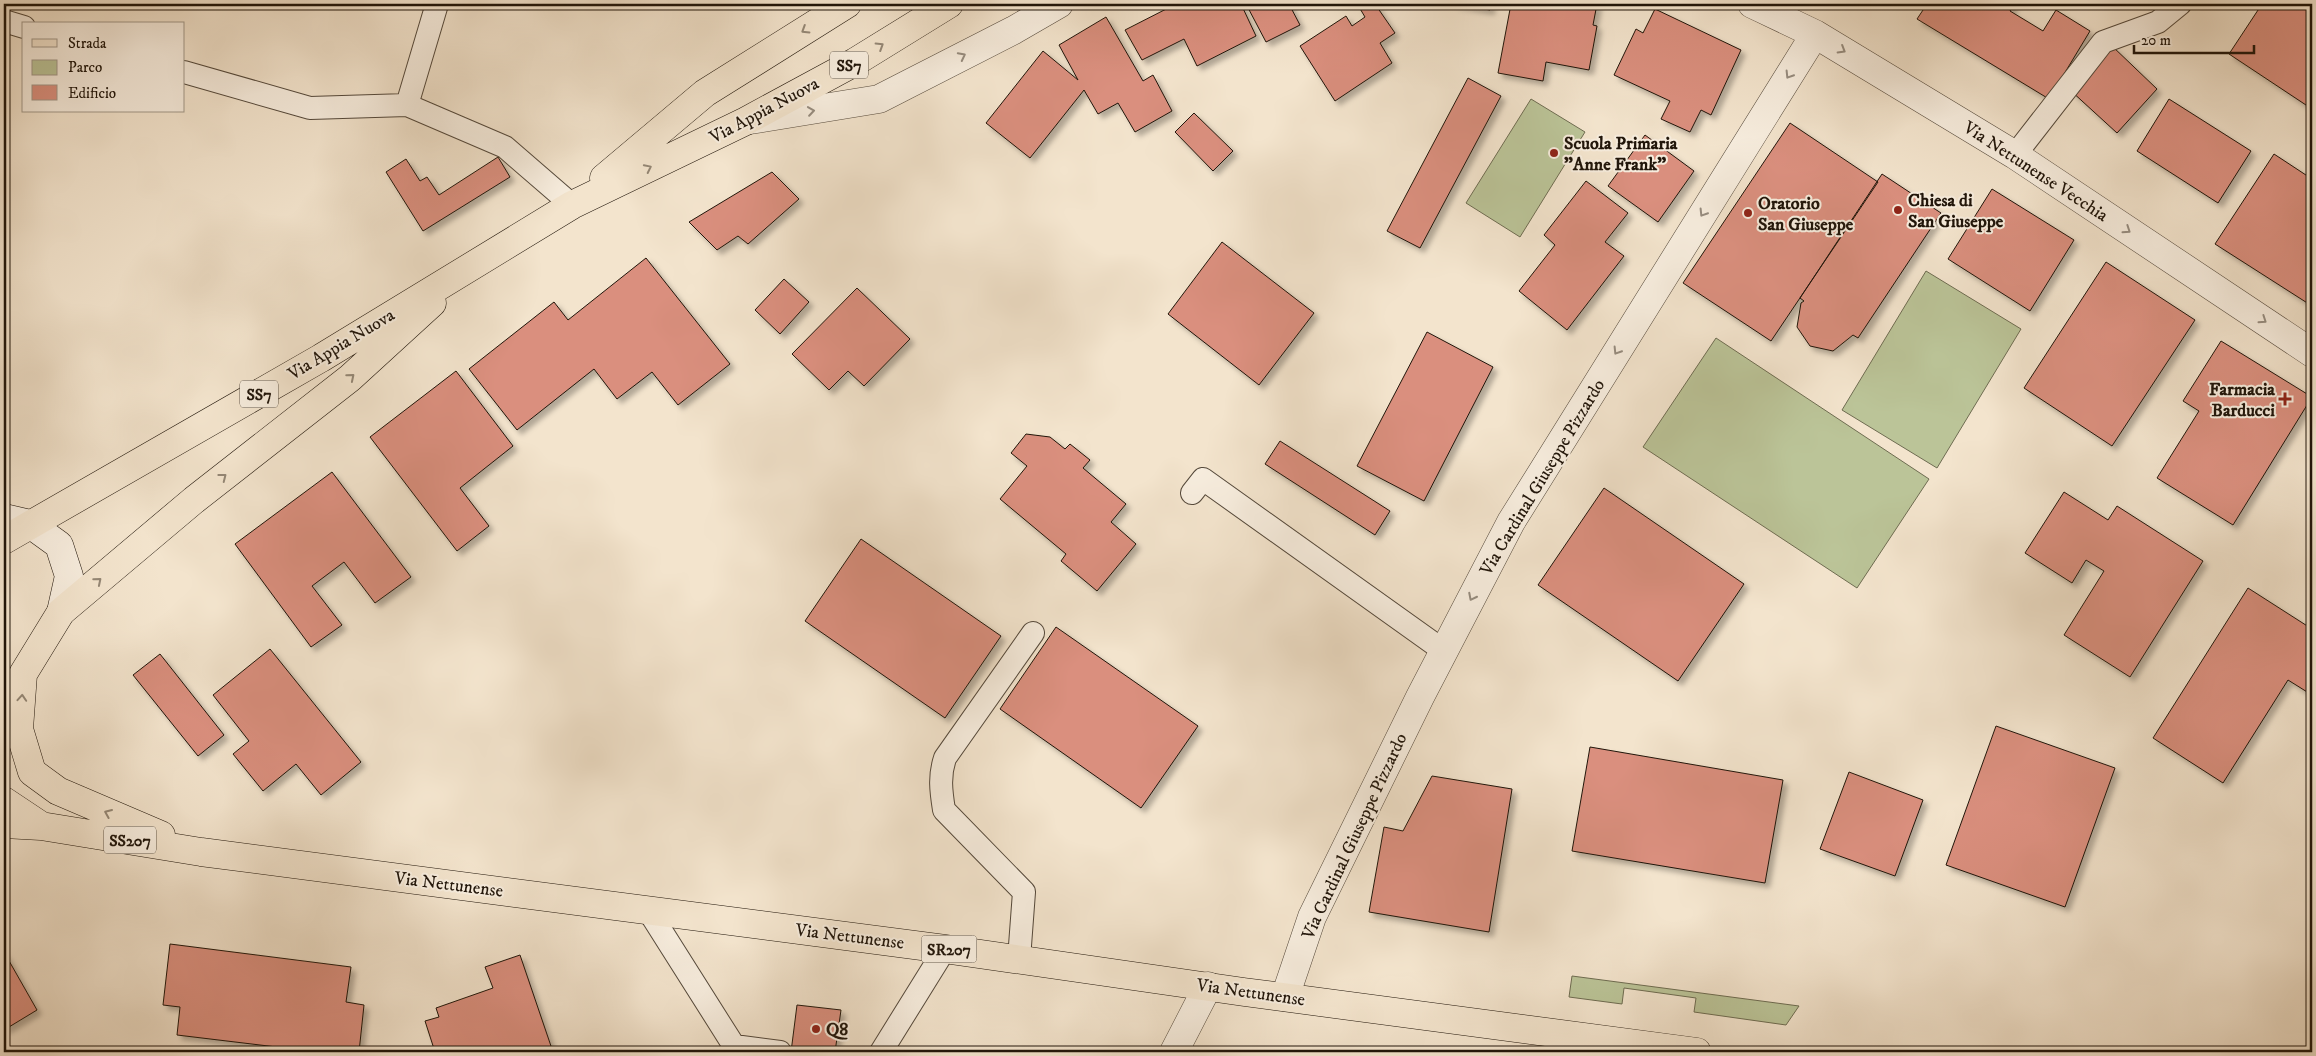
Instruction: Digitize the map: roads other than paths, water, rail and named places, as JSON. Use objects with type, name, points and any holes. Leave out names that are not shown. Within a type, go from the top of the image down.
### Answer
[{"type":"main road","name":"Via Appia Nuova","points":[[572,205],[704,94],[846,4]]},
{"type":"main road","name":"Via Appia Nuova","points":[[4,540],[321,358],[572,205],[746,121],[855,62],[949,4]]},
{"type":"main road","points":[[201,852],[58,791],[32,772],[19,729],[23,674],[60,612],[194,500],[350,378],[484,257]]},
{"type":"main road","points":[[4,801],[41,826]]},
{"type":"main road","name":"Via Nettunense","points":[[4,824],[41,826],[201,852],[945,949],[1697,1052]]},
{"type":"street","points":[[746,121],[880,99],[1059,4]]},
{"type":"street","name":"Via Nettunense Vecchia","points":[[1752,4],[1815,34],[2015,155],[2312,353]]},
{"type":"street","name":"Via Cardinal Giuseppe Pizzardo","points":[[1285,997],[1312,917],[1444,651],[1511,522],[1815,34]]},
{"type":"street","points":[[4,518],[30,524],[59,545],[69,576],[60,612]]},
{"type":"street","points":[[1174,1052],[1208,986]]},
{"type":"lane","points":[[407,105],[437,4]]},
{"type":"lane","points":[[2015,155],[2103,42],[2158,22],[2180,4]]},
{"type":"lane","points":[[4,21],[22,26]]},
{"type":"lane","points":[[185,72],[310,108],[407,105],[505,147],[572,205]]},
{"type":"lane","points":[[1192,493],[1203,479],[1444,651]]},
{"type":"lane","points":[[1019,959],[1024,892],[944,810],[941,772],[945,758],[1033,632]]},
{"type":"lane","points":[[648,910],[734,1046],[780,1052]]},
{"type":"lane","points":[[881,1052],[945,949]]},
{"type":"place","name":"Scuola Primaria \"Anne Frank\"","points":[[1554,153]]},
{"type":"place","name":"Chiesa di San Giuseppe","points":[[1898,210]]},
{"type":"place","name":"Oratorio San Giuseppe","points":[[1748,213]]},
{"type":"place","name":"Farmacia Barducci","points":[[2285,399]]},
{"type":"place","name":"Q8","points":[[816,1029]]}]
